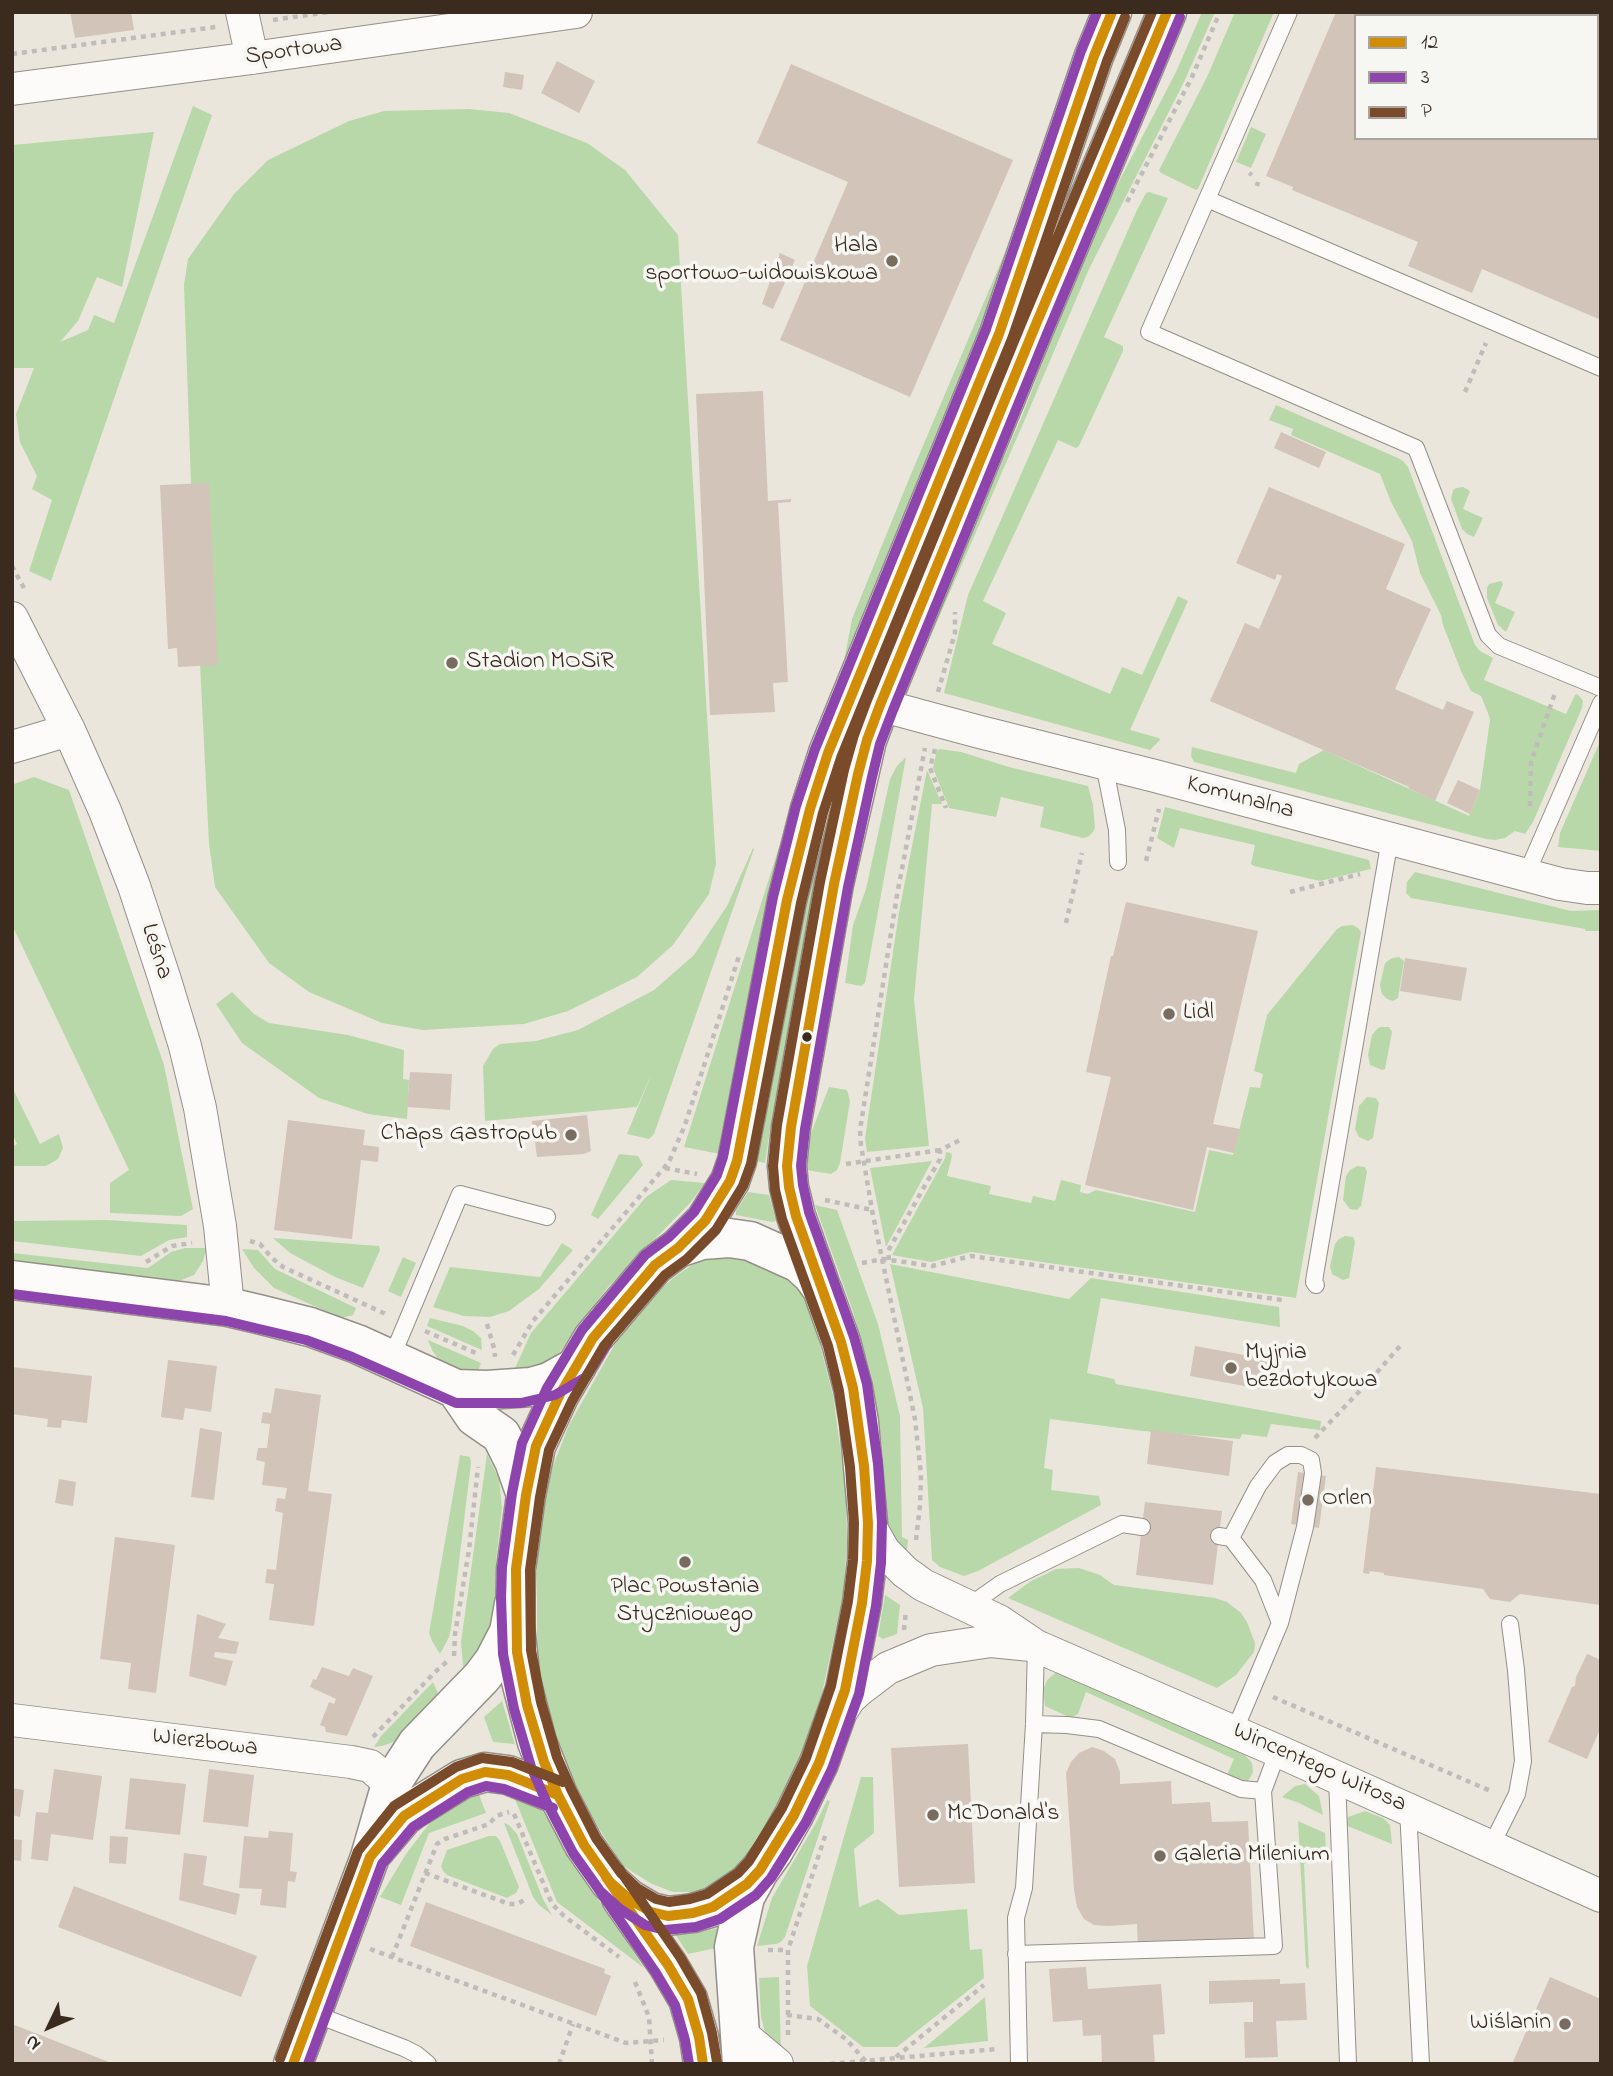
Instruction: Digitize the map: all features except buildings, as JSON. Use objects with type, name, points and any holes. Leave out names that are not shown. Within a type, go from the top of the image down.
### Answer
[{"type":"main road","points":[[703,2064],[699,2037],[688,1999],[668,1965],[584,1845],[558,1796],[537,1742],[517,1652],[516,1569],[526,1495],[536,1446],[560,1394],[593,1338],[655,1265],[678,1248],[705,1221],[730,1181],[737,1161],[787,900],[810,809],[828,752],[999,334],[1112,12]]},
{"type":"main road","points":[[741,2049],[734,1952],[745,1897],[799,1804],[819,1763],[835,1720],[850,1666],[867,1561],[868,1523],[864,1466],[853,1388],[841,1342],[800,1228],[789,1187],[787,1166],[791,1127],[834,884],[858,774],[880,705],[1167,12]]},
{"type":"main road","points":[[678,1248],[702,1240],[729,1238],[750,1241],[799,1263],[822,1289]]},
{"type":"main road","points":[[12,1280],[228,1307],[310,1327],[357,1344],[456,1389],[475,1417],[501,1435],[526,1495]]},
{"type":"main road","points":[[456,1389],[500,1373],[531,1387],[576,1367]]},
{"type":"main road","points":[[293,2064],[370,1857],[391,1784],[417,1744],[481,1677],[503,1647],[509,1632],[515,1598]]},
{"type":"main road","points":[[370,1857],[404,1816],[462,1779],[485,1772],[508,1775],[558,1796]]},
{"type":"main road","points":[[610,1882],[629,1899],[651,1912],[668,1916],[713,1908],[738,1892],[760,1870]]},
{"type":"street","name":"Sportowa","points":[[12,89],[576,12]]},
{"type":"street","points":[[243,18],[252,58]]},
{"type":"street","name":"Leśna","points":[[12,618],[69,730],[105,811],[134,886],[185,1046],[211,1170],[228,1307]]},
{"type":"street","name":"Komunalna","points":[[880,705],[1104,764],[1387,854],[1526,875],[1574,887],[1601,888]]},
{"type":"street","points":[[12,747],[69,730]]},
{"type":"street","name":"Wincentego Witosa","points":[[868,1523],[884,1551],[923,1585],[999,1621],[1036,1646],[1234,1731],[1601,1896]]},
{"type":"street","name":"Wincentego Witosa","points":[[835,1720],[850,1698],[888,1668],[931,1650],[990,1641],[1036,1646]]},
{"type":"street","name":"Wierzbowa","points":[[12,1720],[351,1762],[370,1766],[391,1784]]},
{"type":"street","points":[[741,2049],[777,2064]]},
{"type":"lane","points":[[1289,12],[1149,332],[1416,448],[1488,635],[1499,646],[1601,688]]},
{"type":"lane","points":[[1207,199],[1601,368]]},
{"type":"lane","points":[[1526,875],[1601,702]]},
{"type":"lane","points":[[1104,764],[1117,830],[1118,862]]},
{"type":"lane","points":[[1316,1285],[1315,1275],[1387,854]]},
{"type":"lane","points":[[391,1359],[460,1194],[547,1217]]},
{"type":"lane","points":[[1234,1731],[1280,1623],[1305,1527],[1313,1472],[1311,1460],[1301,1455],[1289,1455],[1275,1464],[1225,1537],[1263,1580],[1280,1623]]},
{"type":"lane","points":[[969,1606],[1000,1584],[1122,1524],[1142,1527]]},
{"type":"lane","points":[[1491,1846],[1517,1794],[1523,1761],[1510,1624]]},
{"type":"lane","points":[[1020,2064],[1016,1918],[1024,1888],[1036,1646]]},
{"type":"lane","points":[[1034,1724],[1099,1729],[1241,1789],[1262,1791]]},
{"type":"lane","points":[[1016,1954],[1274,1946],[1262,1791],[1278,1751]]},
{"type":"lane","points":[[1337,1778],[1348,2064]]},
{"type":"lane","points":[[1408,1810],[1421,2064]]},
{"type":"lane","points":[[312,2013],[404,2048],[428,2064]]},
{"type":"path","points":[[12,54],[243,18],[328,12]]},
{"type":"path","points":[[1123,209],[1192,77],[1220,12]]},
{"type":"path","points":[[1465,392],[1494,323]]},
{"type":"path","points":[[900,1663],[920,1505],[921,1475],[915,1419],[860,1130],[897,895],[931,719],[955,633],[955,605]]},
{"type":"path","points":[[1530,810],[1531,762],[1563,672]]},
{"type":"path","points":[[933,758],[930,768],[946,807]]},
{"type":"path","points":[[1146,861],[1161,801]]},
{"type":"path","points":[[1066,923],[1082,853]]},
{"type":"path","points":[[1290,892],[1387,854]]},
{"type":"path","points":[[500,1373],[533,1321],[669,1163],[685,1125],[740,953]]},
{"type":"path","points":[[846,1164],[940,1150],[962,1139]]},
{"type":"path","points":[[889,1260],[888,1251],[940,1159],[940,1150]]},
{"type":"path","points":[[252,1241],[260,1244],[283,1267],[481,1355]]},
{"type":"path","points":[[862,1263],[883,1259],[932,1266],[971,1256],[1282,1300]]},
{"type":"path","points":[[486,1324],[500,1373]]},
{"type":"path","points":[[1313,1439],[1400,1346]]},
{"type":"path","points":[[466,1692],[454,1658],[455,1634],[469,1549],[477,1469],[488,1426]]},
{"type":"path","points":[[1252,1688],[1513,1801]]},
{"type":"path","points":[[392,1957],[439,1841],[489,1824],[496,1816],[513,1811],[552,1904],[626,1962]]},
{"type":"path","points":[[829,1824],[788,1950],[787,2015],[818,2020],[847,2040],[867,2062]]},
{"type":"path","points":[[425,1873],[509,1904],[517,1904],[528,1898]]},
{"type":"path","points":[[365,1947],[626,2043],[664,2040]]},
{"type":"path","points":[[632,1974],[649,2017],[652,2064]]},
{"type":"path","points":[[896,2058],[985,1985]]},
{"type":"path","points":[[559,2064],[573,2024]]},
{"type":"path","points":[[830,2064],[1018,2047]]},
{"type":"green space","points":[[1202,12],[1215,12],[1183,84],[1089,269],[920,661],[921,646],[1022,416],[1102,214],[1176,72]]},
{"type":"green space","points":[[1235,12],[1274,12],[1196,190],[1159,170],[1207,77]]},
{"type":"green space","points":[[193,106],[212,115],[51,581],[29,571],[52,500],[32,489],[37,476],[20,442],[16,414],[34,368],[12,368],[12,145],[154,132],[122,287],[97,277],[78,321],[60,342],[88,330],[94,315],[114,323]]},
{"type":"green space","name":"Stadion MOSiR","points":[[469,109],[509,113],[587,143],[625,170],[678,235],[716,864],[709,894],[673,945],[637,977],[568,1011],[524,1024],[423,1030],[382,1023],[309,992],[269,963],[215,887],[209,844],[184,285],[188,259],[234,194],[268,160],[349,121],[384,111]]},
{"type":"green space","points":[[1251,127],[1266,134],[1251,168],[1236,162]]},
{"type":"green space","points":[[1149,192],[1168,198],[1104,337],[1123,346],[1123,351],[1079,446],[1076,448],[1058,440],[983,601],[1006,613],[992,644],[1110,694],[1122,667],[1142,675],[1178,596],[1188,601],[1130,730],[1159,738],[1150,750],[944,693],[968,595],[1136,212]]},
{"type":"green space","points":[[1012,236],[968,365],[844,661],[852,619]]},
{"type":"green space","points":[[1276,405],[1398,458],[1408,467],[1475,645],[1493,658],[1484,680],[1566,714],[1575,695],[1583,701],[1533,822],[1525,834],[1515,831],[1505,838],[1486,839],[1194,762],[1191,756],[1192,747],[1296,773],[1299,764],[1324,750],[1469,816],[1480,790],[1490,720],[1488,713],[1481,696],[1471,691],[1461,671],[1441,615],[1420,573],[1412,541],[1391,502],[1380,474],[1291,435],[1293,429],[1269,420]]},
{"type":"green space","points":[[1463,487],[1470,491],[1463,509],[1483,518],[1474,537],[1462,529],[1451,499],[1453,490]]},
{"type":"green space","points":[[1501,581],[1503,584],[1495,603],[1515,612],[1506,632],[1498,625],[1487,598],[1489,584]]},
{"type":"green space","points":[[1601,739],[1601,851],[1558,847],[1560,833]]},
{"type":"green space","points":[[937,750],[961,752],[1088,786],[1093,805],[1093,832],[1083,838],[1040,827],[1044,807],[1001,797],[996,817],[949,808],[933,768]]},
{"type":"green space","points":[[906,757],[865,983],[861,986],[845,983],[853,925],[866,889],[890,779]]},
{"type":"green space","points":[[927,770],[942,804],[932,804],[914,999],[929,1146],[867,1152],[865,1138],[899,912]]},
{"type":"green space","points":[[34,777],[69,790],[164,1065],[193,1209],[181,1216],[110,1213],[110,1183],[129,1170],[12,925],[12,780],[14,784]]},
{"type":"green space","points":[[1165,807],[1369,860],[1371,869],[1320,881],[1254,866],[1251,864],[1255,845],[1180,828],[1174,848],[1157,838]]},
{"type":"green space","points":[[827,817],[830,818],[765,1163],[755,1161],[799,930]]},
{"type":"green space","points":[[781,845],[720,1154],[684,1147],[779,847]]},
{"type":"green space","points":[[753,848],[654,1134],[649,1139],[627,1134],[652,1073],[637,1107],[485,1121],[483,1066],[493,1049],[500,1044],[536,1041],[578,1030],[654,990],[694,955],[727,906]]},
{"type":"green space","points":[[1415,872],[1571,911],[1601,910],[1601,931],[1586,931],[1411,898],[1406,893],[1407,882]]},
{"type":"green space","points":[[1353,925],[1361,932],[1296,1298],[971,1252],[931,1262],[892,1255],[946,1152],[952,1156],[947,1176],[991,1186],[989,1194],[1031,1203],[1033,1196],[1055,1201],[1061,1180],[1081,1185],[1080,1192],[1088,1194],[1096,1190],[1195,1212],[1209,1150],[1233,1155],[1250,1087],[1260,1088],[1263,1074],[1254,1071],[1267,1015],[1337,929]]},
{"type":"green space","points":[[1399,957],[1404,961],[1398,998],[1393,1001],[1382,994],[1380,985],[1385,963]]},
{"type":"green space","points":[[232,992],[254,1014],[269,1023],[348,1035],[404,1050],[403,1079],[409,1080],[407,1119],[368,1114],[319,1098],[242,1043],[216,1004]]},
{"type":"green space","points":[[1380,1027],[1389,1027],[1392,1032],[1385,1069],[1382,1070],[1370,1065],[1368,1055],[1372,1035]]},
{"type":"green space","points":[[12,1087],[40,1144],[59,1134],[63,1148],[58,1159],[46,1166],[12,1166],[12,1147],[17,1144],[12,1133]]},
{"type":"green space","points":[[829,1087],[847,1090],[850,1101],[840,1163],[837,1170],[831,1174],[806,1170],[811,1133]]},
{"type":"green space","points":[[1367,1097],[1376,1098],[1379,1103],[1373,1138],[1368,1141],[1359,1137],[1355,1129],[1359,1106]]},
{"type":"green space","points":[[619,1154],[638,1156],[643,1165],[598,1219],[591,1215]]},
{"type":"green space","points":[[932,1161],[886,1247],[870,1168]]},
{"type":"green space","points":[[1357,1166],[1365,1167],[1367,1172],[1361,1206],[1357,1210],[1350,1209],[1343,1200],[1346,1176]]},
{"type":"green space","points":[[671,1180],[705,1183],[690,1203],[608,1287],[559,1353],[536,1369],[511,1377],[531,1333],[646,1197]]},
{"type":"green space","points":[[748,1192],[769,1195],[776,1221],[736,1215]]},
{"type":"green space","points":[[815,1205],[837,1210],[878,1324],[900,1416],[902,1537],[908,1540],[906,1557],[894,1539],[887,1520],[882,1444],[871,1374],[853,1312]]},
{"type":"green space","points":[[107,1220],[187,1225],[187,1237],[169,1240],[141,1256],[12,1241],[12,1221]]},
{"type":"green space","points":[[1345,1236],[1353,1237],[1355,1242],[1349,1278],[1343,1280],[1332,1274],[1330,1266],[1335,1244]]},
{"type":"green space","points":[[273,1238],[379,1246],[380,1250],[363,1288],[335,1277],[290,1253]]},
{"type":"green space","points":[[562,1243],[573,1250],[539,1289],[509,1311],[490,1317],[464,1316],[433,1307],[450,1267],[540,1277]]},
{"type":"green space","points":[[185,1248],[207,1248],[194,1275],[174,1283],[12,1264],[12,1253],[148,1268],[171,1252]]},
{"type":"green space","points":[[242,1249],[258,1250],[275,1269],[356,1308],[353,1315],[341,1318],[274,1288],[254,1268]]},
{"type":"green space","points":[[738,1255],[784,1275],[796,1287],[813,1319],[833,1395],[846,1490],[847,1543],[843,1595],[817,1717],[803,1752],[746,1865],[720,1887],[696,1892],[673,1892],[652,1884],[623,1866],[591,1816],[564,1761],[549,1715],[537,1663],[537,1552],[541,1510],[551,1471],[569,1425],[619,1337],[653,1296],[673,1278],[707,1258]]},
{"type":"green space","points":[[403,1257],[416,1263],[401,1297],[388,1291]]},
{"type":"green space","points":[[890,1264],[1069,1299],[1091,1278],[1279,1307],[1280,1327],[1101,1298],[1087,1373],[1114,1379],[1116,1384],[1321,1421],[1320,1430],[1271,1424],[1267,1437],[1242,1434],[1240,1439],[1143,1431],[1050,1419],[1044,1468],[1053,1470],[1051,1490],[1099,1496],[1101,1505],[978,1571],[964,1576],[940,1567],[932,1560],[923,1408]]},
{"type":"green space","points":[[430,1318],[473,1331],[481,1338],[482,1350],[427,1326]]},
{"type":"green space","points":[[428,1340],[481,1363],[476,1377],[452,1369],[439,1360]]},
{"type":"green space","points":[[487,1454],[499,1479],[502,1508],[496,1561],[495,1623],[467,1679],[461,1642]]},
{"type":"green space","points":[[460,1455],[470,1457],[471,1463],[451,1628],[440,1654],[429,1633]]},
{"type":"green space","points":[[1079,1568],[1100,1575],[1114,1585],[1215,1598],[1227,1602],[1241,1613],[1247,1622],[1255,1643],[1254,1652],[1236,1675],[1217,1688],[1008,1598],[1031,1581],[1056,1569]]},
{"type":"green space","points":[[885,1595],[900,1605],[897,1634],[883,1639],[878,1636]]},
{"type":"green space","points":[[1059,1670],[1244,1754],[1252,1763],[1253,1772],[1250,1778],[1246,1783],[1226,1777],[1234,1759],[1086,1692],[1078,1714],[1071,1718],[1045,1706],[1043,1689],[1048,1679]]},
{"type":"green space","points":[[433,1682],[442,1702],[396,1741],[374,1747],[381,1736]]},
{"type":"green space","points":[[502,1701],[515,1744],[493,1742],[484,1717]]},
{"type":"green space","points":[[861,1777],[873,1777],[874,1833],[854,1849],[859,1907],[878,1899],[899,1915],[967,1909],[970,1950],[982,1949],[984,1978],[897,2047],[863,2047],[810,2006],[807,1966]]},
{"type":"green space","points":[[1305,1784],[1319,1796],[1323,1815],[1282,1797],[1295,1786]]},
{"type":"green space","points":[[476,1787],[486,1813],[429,1833],[401,1905],[380,1897],[406,1854],[432,1820]]},
{"type":"green space","points":[[512,1792],[544,1813],[644,1968],[557,1902]]},
{"type":"green space","points":[[827,1800],[830,1801],[785,1937],[776,1944],[757,1946],[772,1898]]},
{"type":"green space","points":[[1365,1811],[1383,1818],[1390,1825],[1392,1844],[1345,1825],[1348,1817]]},
{"type":"green space","points":[[1298,1821],[1325,1833],[1326,1850],[1304,1864],[1309,1969],[1306,1967]]},
{"type":"green space","points":[[504,1823],[517,1834],[552,1915],[533,1897]]},
{"type":"green space","points":[[496,1836],[500,1841],[519,1887],[516,1893],[507,1898],[447,1875],[441,1866],[447,1850]]},
{"type":"green space","points":[[718,1928],[721,1947],[688,1954],[675,1934],[701,1932]]},
{"type":"green space","points":[[779,1977],[781,2056],[765,2033],[761,2016],[759,1978]]},
{"type":"green space","points":[[985,1997],[988,2041],[924,2048]]},
{"type":"transit line","name":"3","points":[[1097,12],[1081,51],[986,329],[815,749],[796,806],[773,897],[723,1157],[717,1175],[694,1212],[669,1237],[645,1255],[582,1330],[547,1388],[522,1443],[512,1493],[502,1567],[501,1598],[503,1654],[514,1709],[531,1767],[573,1853],[600,1891],[620,1909],[645,1925],[665,1930],[696,1927],[720,1919],[756,1895],[771,1878],[806,1822],[832,1769],[859,1694],[876,1606],[881,1563],[882,1522],[878,1464],[867,1384],[854,1337],[809,1212],[801,1166],[805,1129],[848,887],[880,744],[1180,17]]},
{"type":"transit line","name":"12","points":[[1112,12],[1094,56],[999,334],[828,753],[810,809],[787,900],[737,1161],[730,1181],[705,1221],[678,1248],[655,1265],[593,1338],[560,1394],[536,1446],[516,1569],[517,1652],[527,1705],[544,1762],[584,1845],[610,1882],[629,1899],[651,1912],[668,1916],[713,1907],[747,1884],[760,1870],[794,1815],[819,1763],[845,1690],[862,1603],[867,1561],[868,1523],[864,1466],[853,1388],[841,1342],[796,1216],[787,1166],[791,1127],[834,884],[858,774],[880,705],[1167,12]]},
{"type":"transit line","name":"P","points":[[1125,17],[1107,61],[1012,339],[841,758],[823,813],[801,903],[751,1164],[743,1186],[716,1230],[687,1259],[665,1275],[604,1346],[572,1401],[549,1450],[530,1570],[531,1650],[541,1702],[557,1757],[596,1838],[621,1873],[637,1888],[656,1899],[669,1902],[707,1894],[738,1873],[749,1861],[782,1808],[806,1758],[831,1686],[848,1601],[853,1560],[854,1523],[850,1467],[839,1391],[828,1346],[782,1219],[773,1166],[777,1125],[820,882],[844,770],[867,700],[1152,12]]},
{"type":"transit line","name":"3","points":[[12,1294],[226,1321],[306,1340],[352,1357],[456,1403],[521,1403],[555,1395],[586,1377],[608,1342]]},
{"type":"transit line","name":"P","points":[[280,2059],[358,1851],[394,1806],[456,1767],[482,1758],[512,1762],[563,1782]]},
{"type":"transit line","name":"12","points":[[293,2064],[370,1857],[404,1816],[462,1779],[485,1772],[508,1775],[558,1795]]},
{"type":"transit line","name":"3","points":[[308,2064],[382,1864],[413,1827],[468,1792],[486,1786],[504,1789],[553,1808]]},
{"type":"transit line","name":"P","points":[[619,1869],[680,1957],[701,1993],[717,2062]]},
{"type":"transit line","name":"12","points":[[606,1877],[668,1965],[688,1999],[699,2037],[703,2064]]},
{"type":"transit line","name":"3","points":[[599,1890],[675,2005],[689,2064]]},
{"type":"place","name":"Hala sportowo-widowiskowa","points":[[892,261]]},
{"type":"place","name":"Stadion MOSiR","points":[[452,663]]},
{"type":"place","name":"Lidl","points":[[1169,1014]]},
{"type":"place","name":"Chaps Gastropub","points":[[571,1135]]},
{"type":"place","name":"Myjnia bezdotykowa","points":[[1231,1368]]},
{"type":"place","name":"Orlen","points":[[1308,1500]]},
{"type":"place","name":"Plac Powstania Styczniowego","points":[[685,1562]]},
{"type":"place","name":"McDonald's","points":[[933,1815]]},
{"type":"place","name":"Galeria Milenium","points":[[1160,1856]]},
{"type":"place","name":"Wiślanin","points":[[1565,2024]]}]
